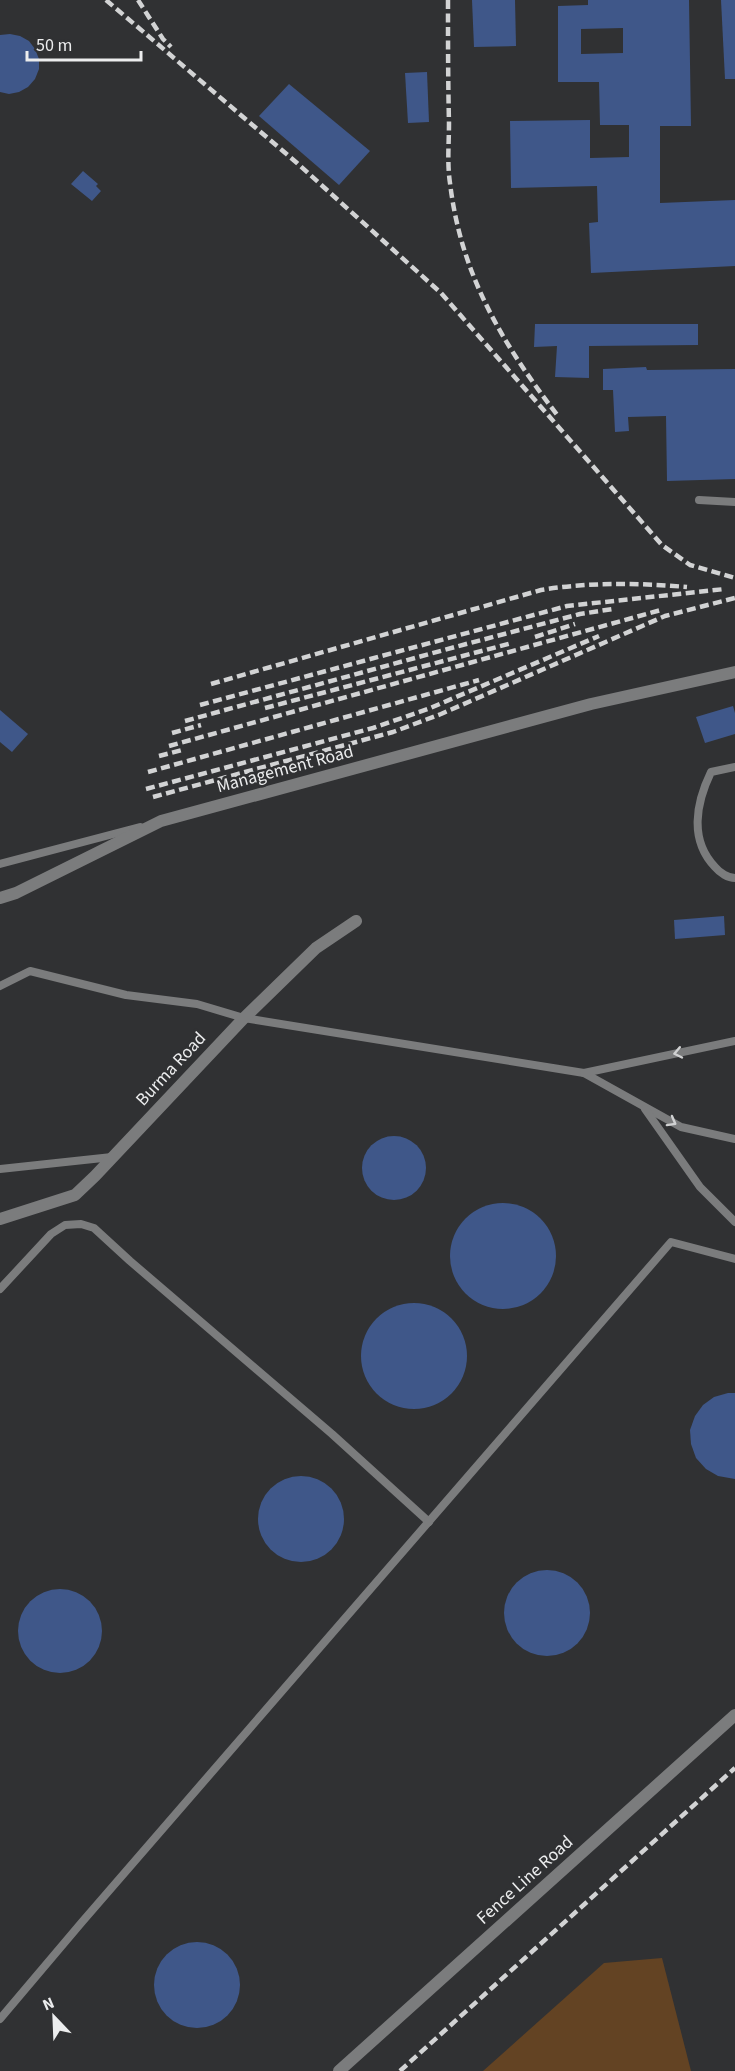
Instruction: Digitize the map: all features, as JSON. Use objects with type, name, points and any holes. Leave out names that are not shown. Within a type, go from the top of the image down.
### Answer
[{"type":"street","name":"Management Road","points":[[0,898],[16,893],[161,821],[591,704],[735,672]]},
{"type":"street","name":"Burma Road","points":[[0,1219],[75,1195],[244,1018],[316,948],[356,921]]},
{"type":"street","name":"Fence Line Road","points":[[339,2071],[735,1715]]},
{"type":"lane","points":[[699,500],[735,502]]},
{"type":"lane","points":[[711,677],[735,678]]},
{"type":"lane","points":[[735,767],[711,772],[704,788],[696,819],[704,856],[718,870],[730,878],[735,878]]},
{"type":"lane","points":[[0,864],[161,821]]},
{"type":"lane","points":[[0,986],[30,971],[126,995],[198,1004],[244,1018],[584,1073],[681,1127],[735,1139]]},
{"type":"lane","points":[[584,1073],[735,1041]]},
{"type":"lane","points":[[643,1106],[700,1187],[735,1222]]},
{"type":"lane","points":[[0,1169],[114,1156]]},
{"type":"lane","points":[[0,1289],[30,1256],[65,1225],[81,1224],[94,1228],[332,1434],[429,1522]]},
{"type":"lane","points":[[0,2019],[671,1242],[735,1259]]},
{"type":"shaded area","points":[[662,1958],[691,2071],[483,2071],[604,1963]]},
{"type":"building","points":[[472,0],[515,0],[516,46],[474,47]]},
{"type":"building","points":[[588,0],[689,0],[691,126],[660,126],[660,203],[735,200],[735,266],[591,273],[589,223],[598,222],[597,186],[511,188],[510,121],[590,120],[590,158],[629,157],[629,125],[600,125],[599,82],[558,82],[558,6],[588,5]],"holes":[[[623,28],[623,53],[581,54],[581,29]]]},
{"type":"building","points":[[721,0],[735,0],[735,79],[725,79]]},
{"type":"building","points":[[10,34],[29,41],[39,59],[39,69],[35,79],[28,87],[9,94],[0,92],[0,35]]},
{"type":"building","points":[[427,72],[429,122],[408,123],[405,73]]},
{"type":"building","points":[[289,84],[370,151],[339,185],[259,116]]},
{"type":"building","points":[[83,171],[98,184],[96,186],[101,191],[92,201],[71,184]]},
{"type":"building","points":[[535,324],[698,324],[698,345],[589,346],[589,378],[555,377],[557,346],[534,347]]},
{"type":"building","points":[[646,367],[647,370],[735,369],[735,479],[667,481],[666,416],[628,417],[629,431],[615,432],[613,390],[603,390],[603,369]]},
{"type":"building","points":[[733,706],[735,734],[705,743],[696,717]]},
{"type":"building","points":[[0,710],[28,734],[12,752],[0,742]]},
{"type":"building","points":[[724,916],[725,935],[675,939],[674,920]]},
{"type":"building","points":[[394,1136],[412,1142],[420,1150],[426,1168],[420,1186],[412,1194],[394,1200],[376,1194],[368,1186],[362,1168],[368,1150],[376,1142]]},
{"type":"building","points":[[503,1203],[523,1207],[540,1219],[552,1236],[556,1256],[552,1276],[540,1293],[523,1305],[503,1309],[483,1305],[466,1293],[454,1276],[450,1256],[454,1236],[466,1219],[483,1207]]},
{"type":"building","points":[[414,1303],[434,1307],[452,1318],[463,1336],[467,1356],[463,1376],[452,1394],[434,1405],[414,1409],[394,1405],[376,1394],[365,1376],[361,1356],[365,1336],[376,1318],[394,1307]]},
{"type":"building","points":[[735,1393],[735,1479],[718,1476],[706,1469],[696,1458],[691,1444],[690,1430],[695,1416],[703,1405],[714,1397]]},
{"type":"building","points":[[301,1476],[325,1483],[337,1495],[344,1519],[337,1543],[325,1555],[301,1562],[277,1555],[265,1543],[258,1519],[265,1495],[277,1483]]},
{"type":"building","points":[[547,1570],[564,1573],[583,1589],[587,1596],[590,1613],[587,1630],[571,1649],[564,1653],[547,1656],[530,1653],[511,1637],[507,1630],[504,1613],[507,1596],[523,1577],[530,1573]]},
{"type":"building","points":[[60,1589],[76,1592],[90,1601],[99,1615],[102,1631],[99,1647],[90,1661],[76,1670],[60,1673],[44,1670],[30,1661],[21,1647],[18,1631],[21,1615],[30,1601],[44,1592]]},
{"type":"building","points":[[197,1942],[221,1949],[233,1961],[240,1985],[233,2009],[221,2021],[197,2028],[173,2021],[161,2009],[154,1985],[161,1961],[173,1949]]},
{"type":"railway","points":[[106,0],[297,163],[441,293],[662,545],[690,565],[735,578]]},
{"type":"railway","points":[[138,0],[163,39],[171,47]]},
{"type":"railway","points":[[448,0],[449,168],[456,216],[464,248],[474,278],[502,334],[558,416]]},
{"type":"railway","points":[[211,684],[541,590],[614,584],[687,587]]},
{"type":"railway","points":[[200,705],[567,606],[725,589]]},
{"type":"railway","points":[[153,797],[393,732],[441,714],[665,616],[735,598]]},
{"type":"railway","points":[[185,721],[580,614],[613,609]]},
{"type":"railway","points":[[169,746],[661,610]]},
{"type":"railway","points":[[535,637],[575,624]]},
{"type":"railway","points":[[146,789],[373,728],[428,709],[599,636]]},
{"type":"railway","points":[[265,708],[512,643]]},
{"type":"railway","points":[[148,772],[479,680]]},
{"type":"railway","points":[[172,733],[201,725]]},
{"type":"railway","points":[[159,756],[182,750]]},
{"type":"railway","points":[[400,2071],[735,1768]]}]
